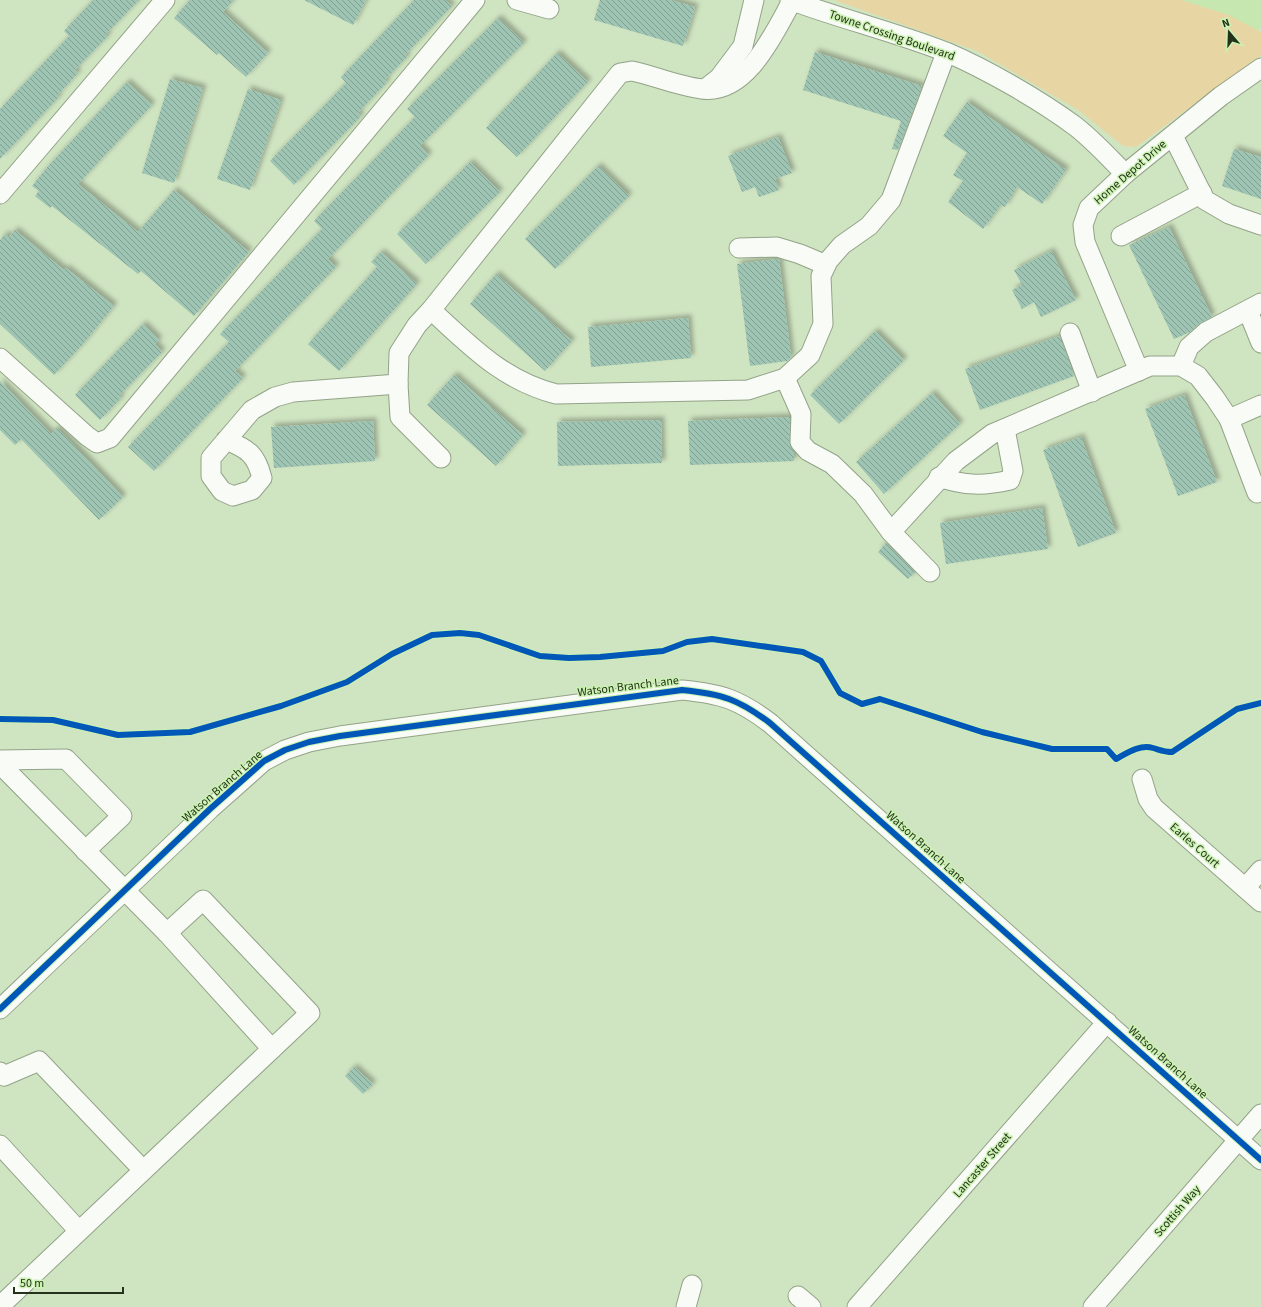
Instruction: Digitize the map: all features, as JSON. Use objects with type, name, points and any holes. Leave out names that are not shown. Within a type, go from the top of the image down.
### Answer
[{"type":"street","points":[[0,194],[165,0]]},
{"type":"street","points":[[0,358],[87,436],[97,443],[110,438],[475,0]]},
{"type":"street","points":[[517,0],[549,9]]},
{"type":"street","points":[[704,89],[719,78],[743,46],[754,0]]},
{"type":"street","points":[[441,458],[400,417],[398,384],[399,353],[417,325],[431,310],[620,73],[632,71],[704,89],[720,88],[742,77],[761,54],[791,0]]},
{"type":"street","name":"Towne Crossing Boulevard","points":[[791,0],[946,53],[991,75],[1044,105],[1075,126],[1101,149],[1125,174]]},
{"type":"street","points":[[743,46],[761,54]]},
{"type":"street","points":[[431,310],[482,356],[510,376],[534,388],[556,394],[748,390],[785,378],[810,355],[823,324],[821,276],[826,265],[842,245],[870,226],[891,200],[946,53]]},
{"type":"street","name":"Home Depot Drive","points":[[1138,371],[1116,314],[1085,242],[1083,225],[1089,208],[1125,174],[1221,96],[1261,68]]},
{"type":"street","points":[[1172,136],[1205,200],[1229,214],[1261,225]]},
{"type":"street","points":[[1121,236],[1202,193]]},
{"type":"street","points":[[739,248],[777,247],[800,254],[826,265]]},
{"type":"street","points":[[1181,366],[1189,347],[1206,332],[1254,307],[1261,344]]},
{"type":"street","points":[[1070,333],[1092,392]]},
{"type":"street","points":[[891,532],[939,477],[956,460],[992,434],[1150,366],[1181,366],[1198,376],[1229,419],[1257,493]]},
{"type":"street","points":[[785,378],[801,414],[800,442],[808,451],[832,464],[863,494],[891,532],[930,572]]},
{"type":"street","points":[[226,440],[252,410],[275,397],[293,392],[398,384]]},
{"type":"street","points":[[1229,419],[1261,405]]},
{"type":"street","points":[[939,477],[958,484],[990,485],[1010,480],[1013,471],[1005,428]]},
{"type":"street","name":"Watson Branch Lane","points":[[0,1009],[210,809],[259,766],[285,750],[309,742],[340,736],[682,690],[709,692],[730,698],[743,704],[770,723],[1261,1160]]},
{"type":"street","points":[[0,760],[66,759],[122,816],[85,851]]},
{"type":"street","points":[[0,764],[167,933],[272,1049]]},
{"type":"street","name":"Earles Court","points":[[1142,779],[1148,799],[1154,808],[1261,902]]},
{"type":"street","points":[[1245,888],[1261,870]]},
{"type":"street","points":[[0,1306],[310,1013],[203,900],[167,933]]},
{"type":"street","name":"Lancaster Street","points":[[857,1307],[1106,1022]]},
{"type":"street","points":[[1,1077],[39,1061],[143,1170]]},
{"type":"street","name":"Scottish Way","points":[[1093,1307],[1261,1114]]},
{"type":"street","points":[[0,1145],[79,1231]]},
{"type":"street","points":[[686,1307],[692,1285]]},
{"type":"shaded area","points":[[834,0],[1181,0],[1229,15],[1261,32],[1261,55],[1136,147],[1123,146],[1078,110],[977,51]]},
{"type":"shaded area","points":[[1181,0],[1261,0],[1261,27],[1257,30],[1229,15]]},
{"type":"building","points":[[93,0],[139,0],[106,34],[108,36],[75,70],[78,73],[57,96],[59,97],[0,159],[0,109],[69,36],[64,31]]},
{"type":"building","points":[[190,0],[234,0],[223,12],[268,53],[246,77],[219,53],[217,55],[174,18]]},
{"type":"building","points":[[304,0],[366,0],[353,25]]},
{"type":"building","points":[[414,0],[445,0],[452,6],[405,55],[407,57],[385,80],[387,82],[358,113],[361,116],[294,185],[270,161],[346,83],[341,77]]},
{"type":"building","points":[[600,0],[671,0],[695,7],[683,46],[594,20]]},
{"type":"building","points":[[498,18],[524,43],[420,146],[429,155],[328,259],[336,267],[235,371],[243,378],[154,471],[128,447],[229,342],[220,334],[322,229],[314,221],[415,117],[407,109]]},
{"type":"building","points":[[815,52],[922,86],[898,150],[892,149],[901,121],[803,90]]},
{"type":"building","points":[[557,53],[588,82],[517,157],[486,128]]},
{"type":"building","points":[[170,79],[203,88],[174,183],[142,173]]},
{"type":"building","points":[[127,82],[152,105],[78,184],[138,232],[174,190],[249,252],[194,316],[141,271],[138,274],[52,206],[50,208],[35,196],[39,191],[32,186],[49,165]]},
{"type":"building","points":[[248,89],[281,100],[250,190],[217,179]]},
{"type":"building","points":[[967,102],[1066,170],[1042,204],[1017,187],[1005,207],[1001,205],[983,229],[948,202],[963,181],[953,175],[967,153],[943,136]]},
{"type":"building","points":[[778,137],[792,173],[775,179],[779,190],[759,197],[755,187],[742,192],[728,156]]},
{"type":"building","points":[[1234,149],[1261,157],[1261,199],[1222,186]]},
{"type":"building","points":[[470,162],[500,192],[426,264],[397,234]]},
{"type":"building","points":[[598,166],[629,196],[555,269],[525,239]]},
{"type":"building","points":[[1169,227],[1212,317],[1199,324],[1190,332],[1174,339],[1129,245]]},
{"type":"building","points":[[15,230],[64,270],[66,268],[114,306],[83,344],[54,375],[0,324],[0,240],[5,234],[9,237]]},
{"type":"building","points":[[1051,251],[1076,300],[1041,317],[1034,302],[1022,309],[1012,290],[1022,285],[1014,270]]},
{"type":"building","points":[[381,252],[417,284],[339,371],[308,344],[377,267],[371,262]]},
{"type":"building","points":[[779,259],[791,357],[787,361],[750,366],[737,264]]},
{"type":"building","points":[[496,274],[572,341],[545,371],[470,304]]},
{"type":"building","points":[[688,318],[691,358],[591,367],[588,327]]},
{"type":"building","points":[[143,324],[159,340],[155,344],[162,352],[119,396],[121,398],[100,420],[75,395]]},
{"type":"building","points":[[875,331],[904,360],[839,424],[810,395]]},
{"type":"building","points":[[1060,336],[1074,376],[980,410],[965,369]]},
{"type":"building","points":[[454,375],[523,435],[496,466],[427,405]]},
{"type":"building","points":[[0,381],[51,434],[57,428],[123,497],[99,520],[21,439],[15,445],[0,430]]},
{"type":"building","points":[[932,393],[960,424],[884,494],[856,462]]},
{"type":"building","points":[[1184,395],[1217,482],[1178,496],[1145,409]]},
{"type":"building","points":[[790,417],[789,442],[794,452],[794,461],[690,465],[688,421]]},
{"type":"building","points":[[661,420],[662,463],[558,466],[557,422]]},
{"type":"building","points":[[373,421],[375,461],[274,468],[271,427]]},
{"type":"building","points":[[1081,437],[1116,533],[1078,547],[1043,450]]},
{"type":"building","points":[[1042,508],[1048,549],[946,564],[940,523]]},
{"type":"building","points":[[886,543],[915,572],[908,579],[878,552]]},
{"type":"building","points":[[354,1067],[373,1084],[363,1094],[345,1076]]},
{"type":"cycle path","points":[[0,719],[53,720],[118,735],[190,732],[281,706],[347,682],[392,654],[432,635],[460,633],[479,635],[540,656],[569,658],[600,657],[663,651],[687,642],[712,639],[803,652],[821,661],[840,693],[862,704],[880,699],[982,732],[1052,749],[1107,749],[1116,759],[1143,747],[1172,752],[1237,709],[1261,703]]},
{"type":"cycle path","points":[[0,1009],[210,809],[264,761],[285,750],[309,742],[340,736],[682,690],[708,693],[739,703],[770,723],[1261,1160]]}]
